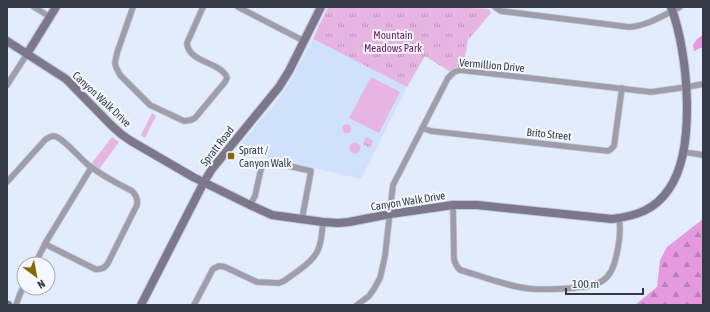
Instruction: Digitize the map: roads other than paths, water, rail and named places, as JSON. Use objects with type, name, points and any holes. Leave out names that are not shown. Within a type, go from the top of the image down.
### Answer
[{"type":"street","points":[[34,7],[50,17]]},
{"type":"street","points":[[7,85],[56,7]]},
{"type":"street","points":[[133,7],[117,53],[115,63],[116,67],[120,75],[150,105],[184,121],[195,118],[227,78],[224,72],[192,54],[187,46],[203,7]]},
{"type":"street","points":[[238,7],[304,41]]},
{"type":"street","name":"Spratt Road","points":[[141,305],[204,182],[212,169],[280,87],[321,7]]},
{"type":"street","points":[[495,7],[501,12],[629,27],[644,24],[672,9],[680,7]]},
{"type":"street","name":"Canyon Walk Drive","points":[[7,42],[66,79],[121,134],[204,182],[272,215],[338,223],[453,205],[488,205],[605,218],[619,218],[629,217],[643,212],[660,200],[669,190],[675,178],[684,152],[687,110],[686,75],[672,9]]},
{"type":"street","name":"Vermillion Drive","points":[[357,305],[372,292],[380,278],[385,256],[393,185],[451,74],[456,71],[651,92],[703,84]]},
{"type":"street","name":"Brito Street","points":[[422,128],[431,131],[608,150],[614,146],[622,88]]},
{"type":"street","points":[[7,182],[45,140],[54,136],[62,140],[91,168],[101,175],[132,191],[137,198],[137,205],[108,263],[103,268],[98,270],[95,269],[45,244]]},
{"type":"street","points":[[684,152],[703,155]]},
{"type":"street","points":[[250,205],[255,196],[261,169],[264,164],[270,162],[311,171],[302,219]]},
{"type":"street","points":[[39,256],[91,168]]},
{"type":"street","points":[[453,205],[454,259],[456,266],[460,270],[506,284],[533,289],[589,287],[608,276],[613,268],[616,258],[621,229],[619,218]]},
{"type":"street","points":[[194,305],[213,270],[219,266],[225,267],[257,282],[279,283],[284,281],[309,262],[316,254],[321,241],[323,222]]},
{"type":"place","name":"Spratt / Canyon Walk","points":[[231,156]]},
{"type":"park label","name":"Mountain Meadows Park","points":[[393,41]]}]
